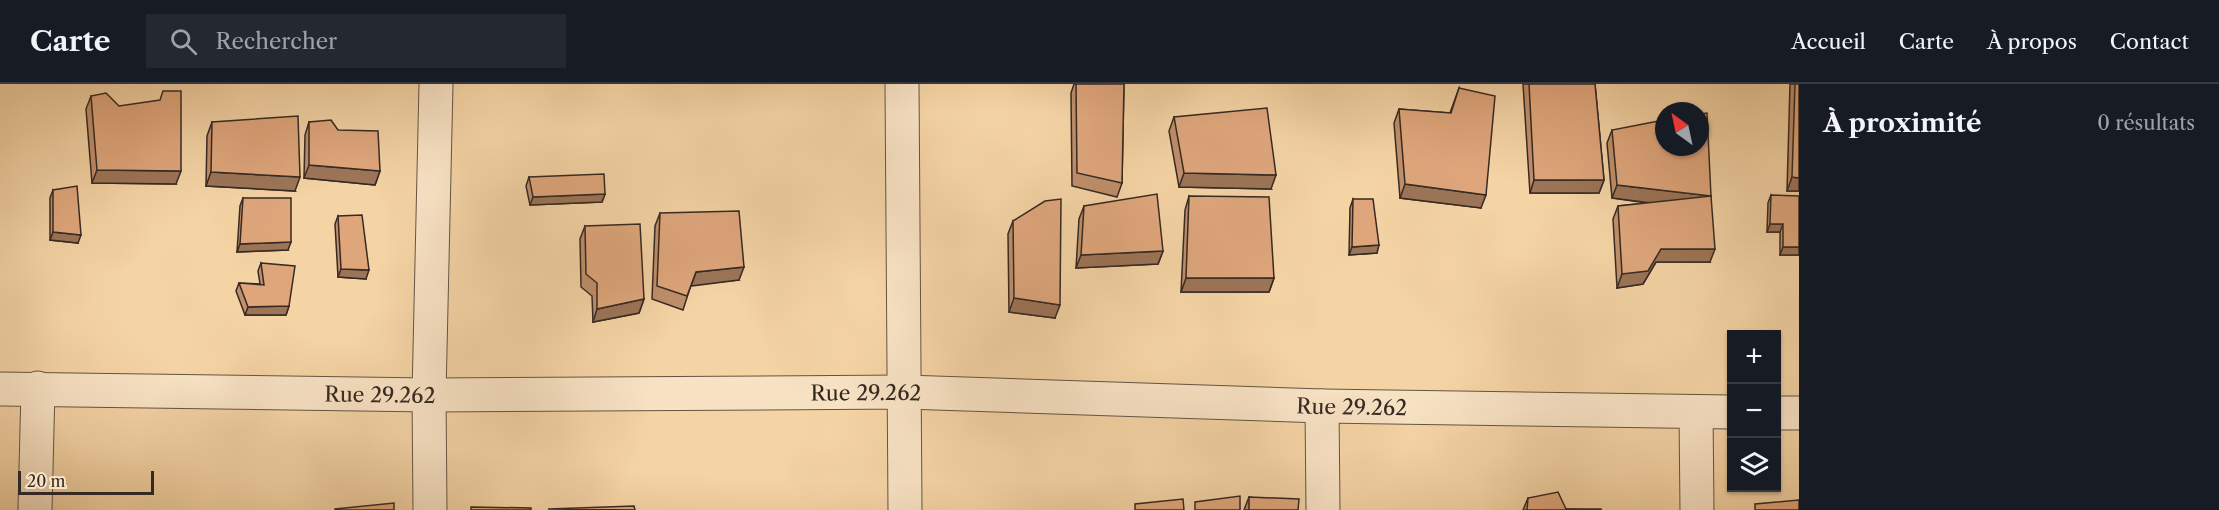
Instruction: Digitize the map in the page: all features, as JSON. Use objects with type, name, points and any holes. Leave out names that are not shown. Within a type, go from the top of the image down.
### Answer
[{"type":"street","points":[[430,510],[429,395],[436,84]]},
{"type":"street","points":[[902,84],[905,510]]},
{"type":"street","points":[[35,510],[38,388]]},
{"type":"street","name":"Rue 29.262","points":[[0,389],[429,395],[905,392],[1322,406],[1727,412]]},
{"type":"street","points":[[1322,406],[1323,510]]},
{"type":"street","points":[[1696,412],[1697,510]]},
{"type":"street","points":[[1781,413],[1799,413]]},
{"type":"building","points":[[1076,84],[1124,84],[1122,183],[1077,173]]},
{"type":"building","points":[[1529,84],[1595,84],[1604,180],[1534,180]]},
{"type":"building","points":[[1795,84],[1799,84],[1799,178],[1792,177]]},
{"type":"building","points":[[1459,88],[1495,96],[1486,195],[1405,184],[1399,109],[1451,113]]},
{"type":"building","points":[[163,91],[181,91],[181,171],[97,170],[91,96],[106,93],[119,106],[160,100]]},
{"type":"building","points":[[1267,108],[1276,175],[1184,173],[1174,117]]},
{"type":"building","points":[[298,116],[300,177],[211,172],[212,122]]},
{"type":"building","points":[[331,120],[338,130],[378,131],[380,171],[309,165],[309,122]]},
{"type":"building","points":[[1655,122],[1655,156],[1709,154],[1711,196],[1617,185],[1612,130]]},
{"type":"building","points":[[604,174],[605,194],[533,197],[529,177]]},
{"type":"building","points":[[77,186],[81,235],[53,232],[53,190]]},
{"type":"building","points":[[1157,194],[1163,251],[1081,255],[1084,206]]},
{"type":"building","points":[[1771,195],[1799,196],[1799,247],[1783,247],[1783,224],[1770,224]]},
{"type":"building","points":[[1189,196],[1269,197],[1274,278],[1186,278]]},
{"type":"building","points":[[1711,196],[1715,249],[1661,249],[1648,271],[1622,274],[1618,206]]},
{"type":"building","points":[[243,198],[291,198],[291,242],[240,244]]},
{"type":"building","points":[[1061,199],[1060,305],[1014,298],[1013,221],[1045,201]]},
{"type":"building","points":[[1353,199],[1373,199],[1379,245],[1352,247]]},
{"type":"building","points":[[739,211],[744,267],[696,272],[687,296],[657,286],[660,213]]},
{"type":"building","points":[[362,215],[369,270],[341,269],[338,216]]},
{"type":"building","points":[[640,224],[644,299],[597,309],[597,283],[586,274],[585,226]]},
{"type":"building","points":[[261,263],[295,266],[289,306],[248,307],[239,283],[264,285]]},
{"type":"building","points":[[1558,492],[1566,509],[1601,510],[1527,510],[1528,498]]},
{"type":"building","points":[[1240,496],[1240,510],[1195,510],[1195,502]]},
{"type":"building","points":[[1249,497],[1299,499],[1298,510],[1249,510]]},
{"type":"building","points":[[1183,499],[1184,510],[1135,510],[1135,504]]},
{"type":"building","points":[[1799,500],[1799,510],[1755,510],[1755,504]]},
{"type":"building","points":[[394,503],[394,510],[335,510],[335,509]]},
{"type":"building","points":[[634,506],[635,510],[548,509]]},
{"type":"building","points":[[471,507],[531,508],[531,510],[471,510]]}]
